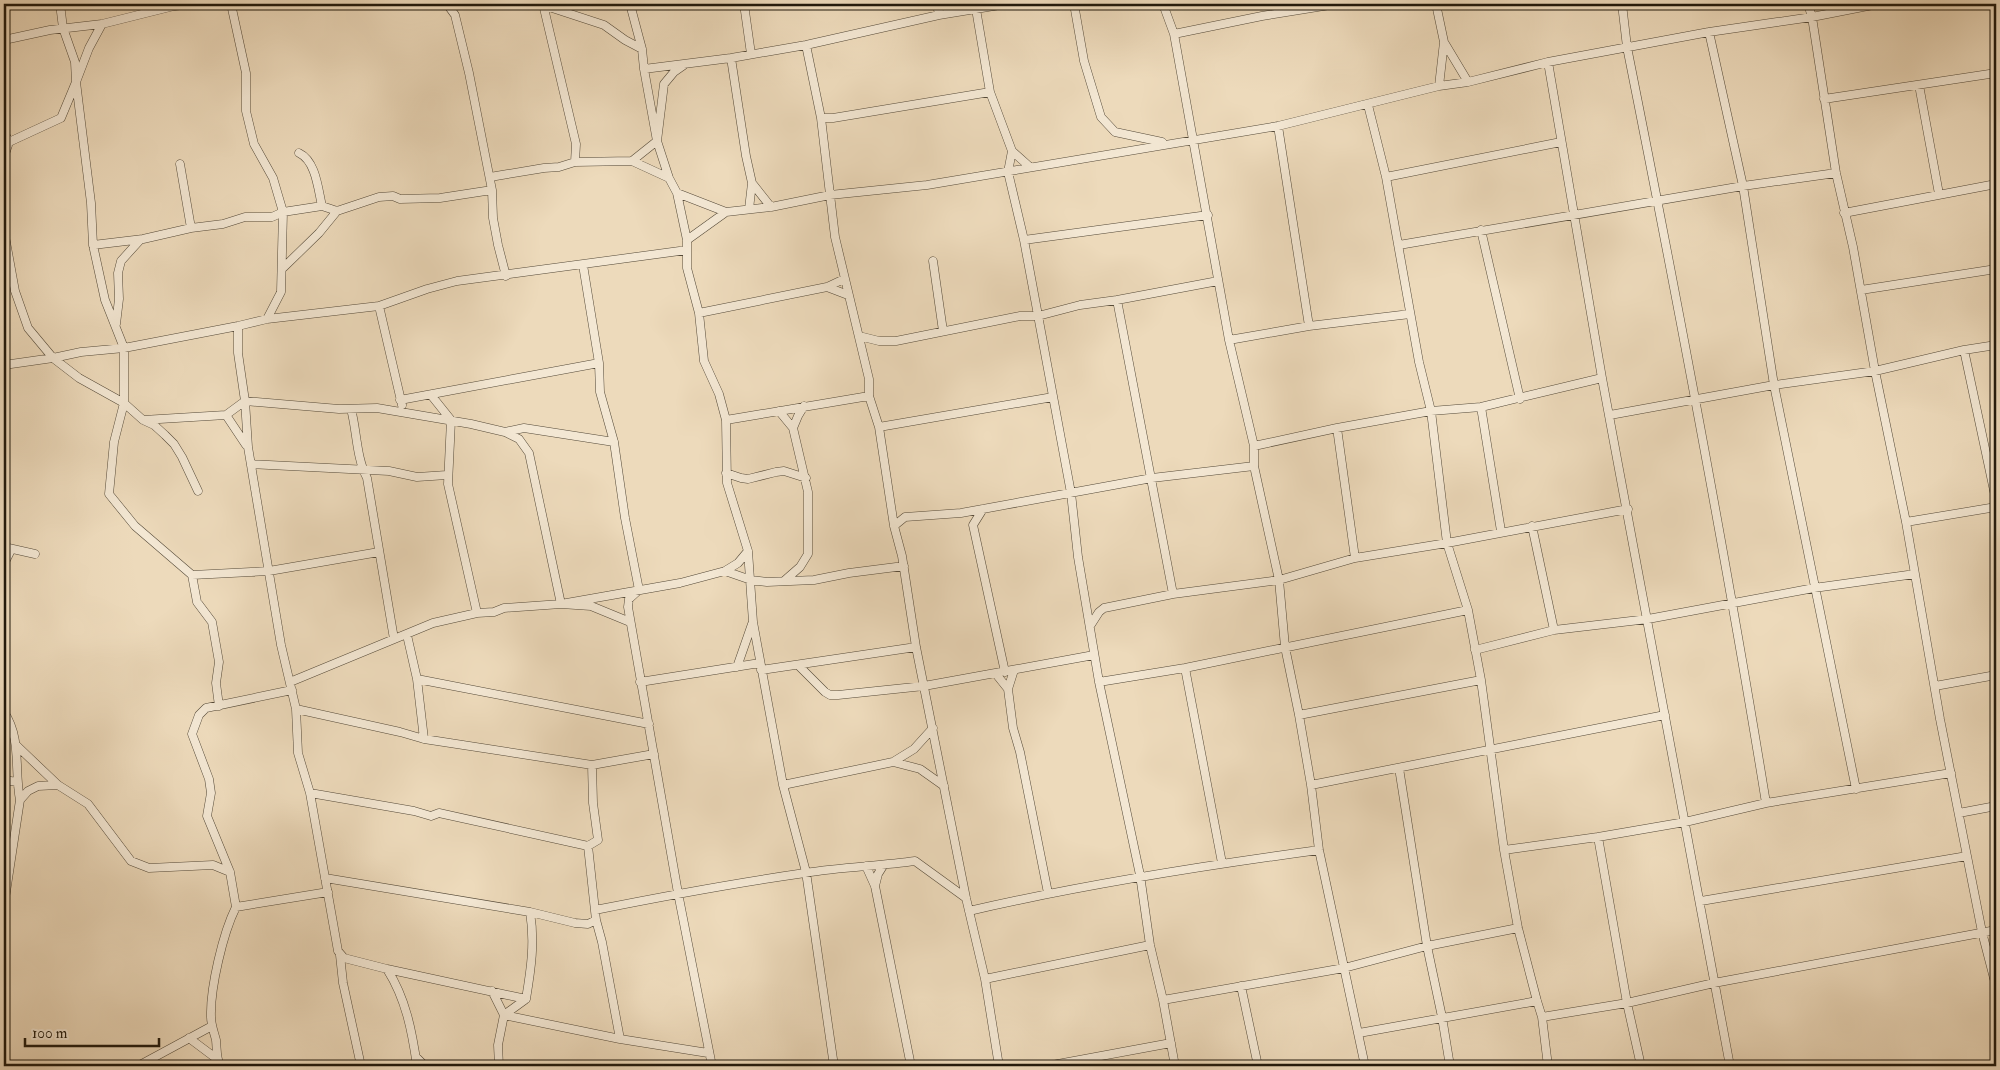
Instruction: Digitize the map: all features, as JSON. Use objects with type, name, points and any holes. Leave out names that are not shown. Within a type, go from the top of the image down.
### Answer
[{"type":"street","points":[[60,4],[63,28],[75,62],[91,203],[92,246],[105,300],[124,348],[124,403],[114,442],[109,494],[135,526],[192,575],[197,602],[212,622],[219,662],[216,683],[219,706]]},
{"type":"street","points":[[4,40],[63,28],[102,24],[174,6],[194,4]]},
{"type":"street","points":[[231,4],[246,73],[246,111],[254,144],[274,178],[283,212],[281,292],[267,319]]},
{"type":"street","points":[[447,4],[455,14],[470,73],[490,177],[493,218],[506,276]]},
{"type":"street","points":[[543,4],[576,144],[575,162]]},
{"type":"street","points":[[543,4],[604,24],[625,40],[642,49]]},
{"type":"street","points":[[630,4],[642,49],[657,140],[669,178],[677,193],[687,240],[686,268],[699,313],[704,361],[719,394],[726,420],[726,473],[732,505],[743,530],[748,551],[753,622],[783,785],[806,872],[834,1066]]},
{"type":"street","points":[[744,4],[751,54]]},
{"type":"street","points":[[937,4],[939,15]]},
{"type":"street","points":[[644,69],[731,58],[806,45],[939,15],[1006,4]]},
{"type":"street","points":[[1074,4],[1084,61],[1101,117],[1115,132],[1168,144]]},
{"type":"street","points":[[1163,4],[1174,34],[1229,340],[1254,446],[1254,466],[1279,580],[1285,647],[1311,785],[1319,850],[1365,1066]]},
{"type":"street","points":[[1174,34],[1262,16],[1336,4]]},
{"type":"street","points":[[1436,4],[1444,42],[1439,86]]},
{"type":"street","points":[[1622,4],[1627,47],[1658,201],[1733,602],[1766,803]]},
{"type":"street","points":[[1808,4],[1812,17],[1836,173],[1861,290],[1906,522],[1967,856],[1982,932],[1996,986]]},
{"type":"street","points":[[687,240],[726,212],[771,207],[830,195],[927,185],[1168,144],[1193,142],[1278,126],[1439,86],[1468,82],[1548,62],[1709,32],[1812,17],[1878,4]]},
{"type":"street","points":[[976,9],[990,92],[1012,151],[1030,167]]},
{"type":"street","points":[[9,142],[61,118],[89,48],[102,24]]},
{"type":"street","points":[[1709,32],[1743,186],[1774,385],[1856,789]]},
{"type":"street","points":[[1444,42],[1468,82]]},
{"type":"street","points":[[806,45],[821,118],[835,237],[859,336],[868,379],[869,396],[879,427],[894,526],[904,566],[916,646],[966,898],[985,979],[1000,1066]]},
{"type":"street","points":[[731,58],[752,183],[749,209]]},
{"type":"street","points":[[1548,62],[1561,142],[1576,215],[1602,378],[1628,509],[1730,1066]]},
{"type":"street","points":[[632,161],[657,140],[664,84],[674,72],[686,64]]},
{"type":"street","points":[[1824,99],[1996,73]]},
{"type":"street","points":[[1919,85],[1939,194]]},
{"type":"street","points":[[821,118],[833,118],[990,92]]},
{"type":"street","points":[[1368,104],[1386,177],[1419,362],[1431,411],[1447,543],[1468,610],[1481,680],[1504,850],[1518,928],[1536,1001],[1542,1017],[1548,1066]]},
{"type":"street","points":[[1278,126],[1308,326]]},
{"type":"street","points":[[4,132],[9,142],[4,157]]},
{"type":"street","points":[[1386,177],[1561,142]]},
{"type":"street","points":[[1012,151],[1008,172],[1024,240],[1071,493],[1078,557],[1094,655],[1140,875],[1150,945],[1163,1000],[1175,1066]]},
{"type":"street","points":[[299,153],[306,156],[312,168],[322,206]]},
{"type":"street","points":[[490,177],[559,167],[575,162],[632,161],[669,178]]},
{"type":"street","points":[[180,164],[191,228]]},
{"type":"street","points":[[1398,245],[1743,186],[1836,173]]},
{"type":"street","points":[[752,183],[771,207]]},
{"type":"street","points":[[1844,213],[1996,184]]},
{"type":"street","points":[[283,268],[337,211],[379,197],[393,196],[400,199],[440,198],[492,190]]},
{"type":"street","points":[[677,193],[726,212]]},
{"type":"street","points":[[92,246],[140,240],[191,228],[223,224],[245,217],[272,216],[283,212],[322,206],[337,211]]},
{"type":"street","points":[[1024,240],[1208,215]]},
{"type":"street","points":[[1481,230],[1520,399]]},
{"type":"street","points":[[4,231],[15,291],[28,328],[53,358],[79,378],[124,403],[143,420],[154,425],[174,444],[198,491]]},
{"type":"street","points":[[116,324],[119,299],[118,273],[121,261],[140,240]]},
{"type":"street","points":[[4,365],[81,352],[124,348],[267,319],[379,306],[450,283],[687,250]]},
{"type":"street","points":[[933,262],[943,331]]},
{"type":"street","points":[[583,265],[599,363],[600,392],[614,442],[625,518],[639,590]]},
{"type":"street","points":[[1861,290],[1996,270]]},
{"type":"street","points":[[699,313],[827,287],[844,279]]},
{"type":"street","points":[[859,336],[879,341],[896,340],[1020,316],[1038,316],[1080,304],[1117,300],[1218,281]]},
{"type":"street","points":[[827,287],[848,295]]},
{"type":"street","points":[[1117,300],[1173,594]]},
{"type":"street","points":[[379,306],[403,412]]},
{"type":"street","points":[[1229,340],[1308,326],[1410,314]]},
{"type":"street","points":[[238,326],[238,353],[245,401],[248,447],[281,645],[296,709],[298,753],[310,792],[340,955],[343,983],[361,1066]]},
{"type":"street","points":[[1610,415],[1774,385],[1875,370],[1964,350],[1996,345]]},
{"type":"street","points":[[1964,350],[1996,500]]},
{"type":"street","points":[[400,400],[599,363]]},
{"type":"street","points":[[1254,446],[1431,411],[1481,407],[1602,378]]},
{"type":"street","points":[[431,395],[451,420],[448,484],[477,613]]},
{"type":"street","points":[[726,420],[869,396]]},
{"type":"street","points":[[879,427],[1053,397]]},
{"type":"street","points":[[143,420],[226,414],[245,401],[351,409],[377,408],[451,420],[505,432],[519,439],[529,453],[561,604]]},
{"type":"street","points":[[793,428],[804,406]]},
{"type":"street","points":[[1481,407],[1501,532]]},
{"type":"street","points":[[351,409],[366,478],[394,640]]},
{"type":"street","points":[[778,411],[793,428],[800,464],[806,478],[809,500],[808,554],[800,567],[784,581]]},
{"type":"street","points":[[226,414],[248,447]]},
{"type":"street","points":[[505,432],[524,428],[614,442]]},
{"type":"street","points":[[519,439],[524,428]]},
{"type":"street","points":[[1338,428],[1354,558]]},
{"type":"street","points":[[251,464],[389,472],[417,477],[447,475]]},
{"type":"street","points":[[791,472],[800,464]]},
{"type":"street","points":[[894,526],[905,517],[961,513],[1152,478],[1254,466]]},
{"type":"street","points":[[726,473],[748,479],[776,472],[791,472],[806,478]]},
{"type":"street","points":[[1906,522],[1996,507]]},
{"type":"street","points":[[973,525],[983,509]]},
{"type":"street","points":[[1090,626],[1104,608],[1173,594],[1279,580],[1354,558],[1447,543],[1628,509]]},
{"type":"street","points":[[961,513],[973,525],[1009,671],[1008,689],[1013,728],[1020,752],[1048,892]]},
{"type":"street","points":[[1532,526],[1554,630]]},
{"type":"street","points":[[4,564],[7,548],[35,554]]},
{"type":"street","points":[[218,1062],[216,1039],[212,1026],[211,1001],[227,924],[236,907],[230,872],[208,816],[211,793],[209,779],[192,734],[198,715],[206,708],[291,686],[433,623],[477,613],[494,612],[504,608],[561,604],[680,583],[725,571],[738,563],[748,551]]},
{"type":"street","points":[[192,575],[269,571],[379,552]]},
{"type":"street","points":[[725,571],[750,580],[767,582],[814,580],[849,573],[904,566]]},
{"type":"street","points":[[1475,650],[1554,630],[1648,619],[1814,588],[1914,574]]},
{"type":"street","points":[[639,590],[628,599],[630,622],[678,893],[712,1066]]},
{"type":"street","points":[[561,604],[591,606],[630,622]]},
{"type":"street","points":[[1099,682],[1185,668],[1468,610]]},
{"type":"street","points":[[737,667],[753,622]]},
{"type":"street","points":[[408,635],[424,739]]},
{"type":"street","points":[[640,682],[737,667],[798,665],[916,646]]},
{"type":"street","points":[[798,665],[830,695],[924,686],[1094,655]]},
{"type":"street","points":[[1185,668],[1222,863]]},
{"type":"street","points":[[996,674],[1008,689]]},
{"type":"street","points":[[1935,686],[1996,675]]},
{"type":"street","points":[[416,679],[649,724]]},
{"type":"street","points":[[1299,715],[1481,680]]},
{"type":"street","points":[[296,709],[424,739],[592,765],[654,754]]},
{"type":"street","points":[[4,712],[8,718],[17,746],[17,782],[20,800],[4,905]]},
{"type":"street","points":[[1311,785],[1665,715]]},
{"type":"street","points":[[783,785],[893,762],[914,749],[933,728]]},
{"type":"street","points":[[17,746],[58,785],[88,804],[131,861],[149,868],[213,865],[230,872]]},
{"type":"street","points":[[893,762],[920,770],[944,786]]},
{"type":"street","points":[[310,792],[414,810],[431,816],[438,813],[588,846],[598,840],[593,804],[592,765]]},
{"type":"street","points":[[1399,768],[1450,1066]]},
{"type":"street","points":[[1504,850],[1598,837],[1685,822],[1766,803],[1951,773]]},
{"type":"street","points":[[4,780],[17,782]]},
{"type":"street","points":[[20,800],[25,794],[38,786],[58,785]]},
{"type":"street","points":[[1959,813],[1996,806]]},
{"type":"street","points":[[1598,837],[1627,1002],[1641,1066]]},
{"type":"street","points":[[588,846],[596,920],[602,942],[620,1039]]},
{"type":"street","points":[[969,911],[1048,892],[1140,875],[1319,850]]},
{"type":"street","points":[[1701,902],[1967,856]]},
{"type":"street","points":[[595,910],[678,893],[806,872],[883,866],[915,861],[966,898]]},
{"type":"street","points":[[866,866],[876,886],[911,1066]]},
{"type":"street","points":[[876,886],[878,874],[883,866]]},
{"type":"street","points":[[325,878],[530,912],[575,923],[588,924],[596,920]]},
{"type":"street","points":[[236,907],[328,892]]},
{"type":"street","points":[[504,1015],[526,999],[533,960],[533,929],[530,912]]},
{"type":"street","points":[[533,929],[544,915]]},
{"type":"street","points":[[1163,1000],[1344,968],[1428,946],[1518,928]]},
{"type":"street","points":[[1542,1017],[1996,930]]},
{"type":"street","points":[[985,979],[1150,945]]},
{"type":"street","points":[[340,955],[344,958],[387,969],[526,999]]},
{"type":"street","points":[[387,969],[406,1006],[417,1066]]},
{"type":"street","points":[[1241,986],[1258,1066]]},
{"type":"street","points":[[492,991],[504,1015],[498,1045],[499,1066]]},
{"type":"street","points":[[1359,1033],[1536,1001]]},
{"type":"street","points":[[504,1015],[620,1039],[708,1053]]},
{"type":"street","points":[[138,1066],[212,1026]]},
{"type":"street","points":[[190,1038],[218,1062]]},
{"type":"street","points":[[1047,1066],[1080,1063],[1170,1043]]},
{"type":"street","points":[[416,1057],[425,1066]]}]
